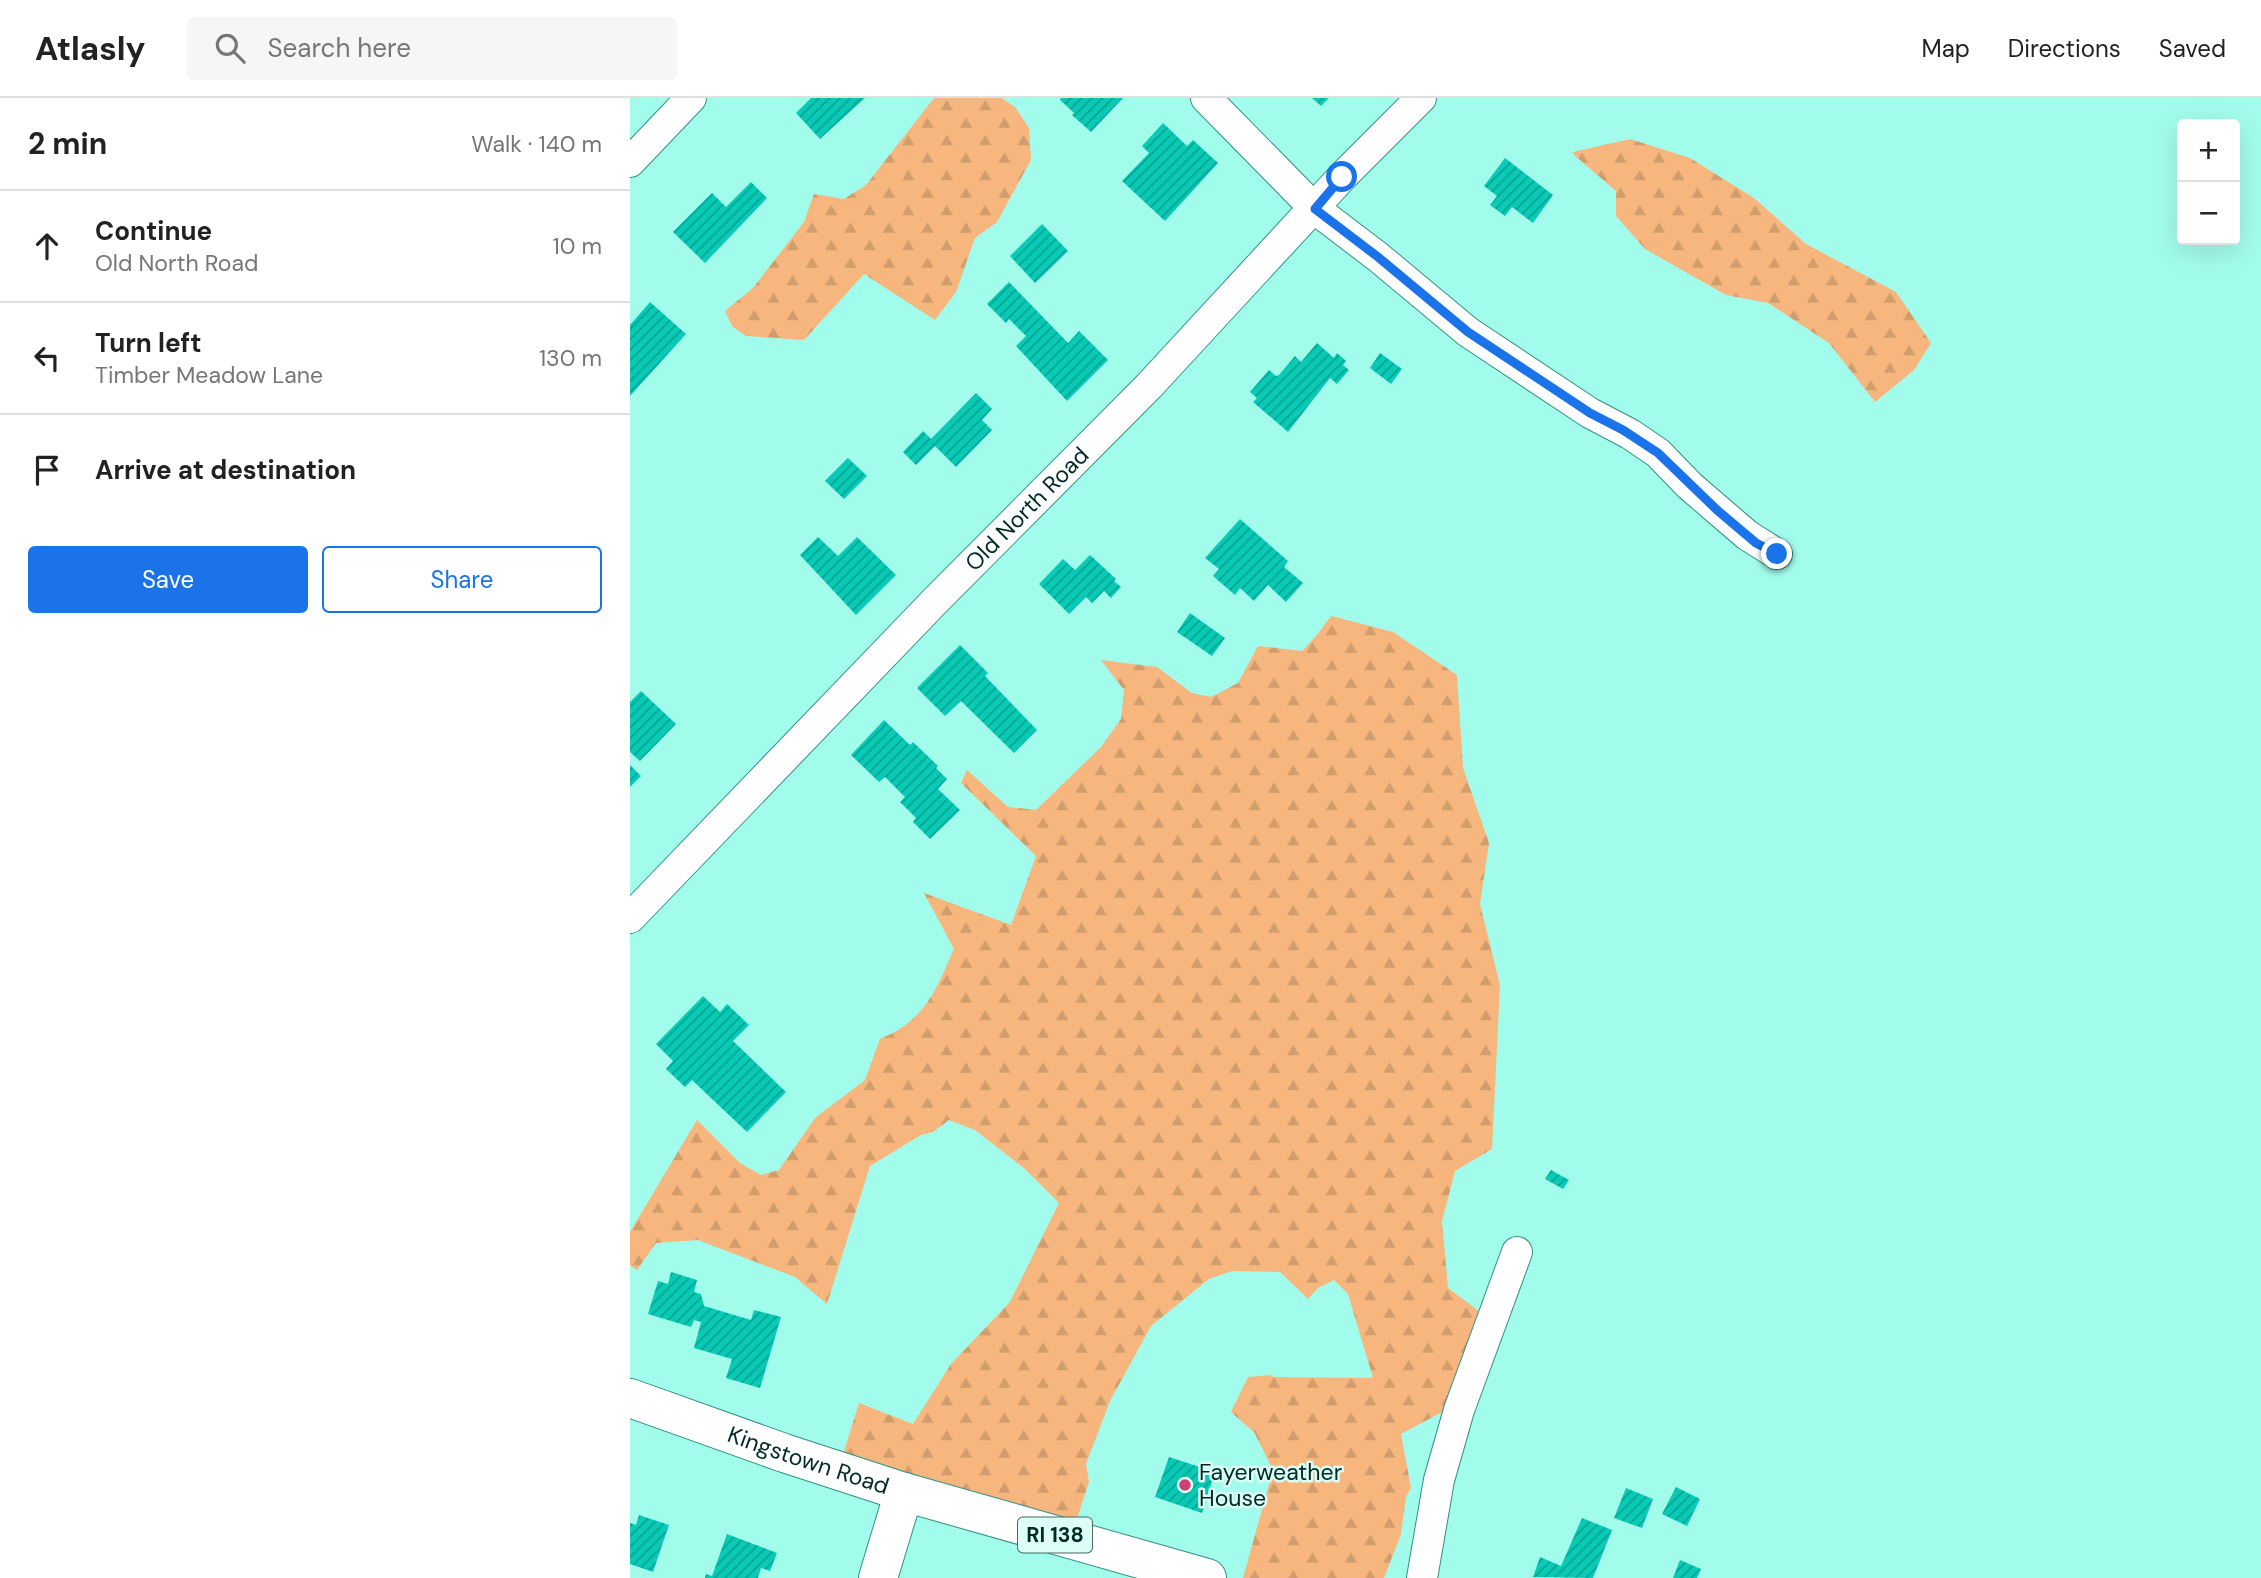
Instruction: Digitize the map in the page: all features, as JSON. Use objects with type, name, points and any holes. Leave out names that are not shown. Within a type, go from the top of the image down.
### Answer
[{"type":"main road","name":"Kingstown Road","points":[[630,1398],[904,1492],[878,1578]]},
{"type":"main road","name":"RI 138","points":[[904,1492],[1207,1578]]},
{"type":"street","points":[[630,162],[691,98]]},
{"type":"street","points":[[1206,98],[1315,209],[1468,332],[1590,413],[1658,453],[1717,510],[1756,543],[1777,554]]},
{"type":"street","name":"Old North Road","points":[[630,918],[937,599],[1149,387],[1342,177],[1421,98]]},
{"type":"street","points":[[1422,1578],[1439,1480],[1452,1433],[1517,1252]]},
{"type":"green space","points":[[934,98],[1002,98],[1015,107],[1029,128],[1031,160],[997,222],[975,238],[956,292],[935,320],[864,274],[804,340],[746,336],[732,326],[725,311],[753,288],[804,222],[814,194],[844,199],[866,185]]},
{"type":"green space","points":[[1630,139],[1690,158],[1754,198],[1806,244],[1896,292],[1931,343],[1914,370],[1875,402],[1829,343],[1768,303],[1726,295],[1645,249],[1616,216],[1616,191],[1573,152]]},
{"type":"green space","points":[[1331,616],[1393,632],[1457,675],[1463,768],[1489,843],[1480,904],[1500,985],[1492,1149],[1455,1171],[1442,1221],[1448,1288],[1491,1320],[1444,1411],[1401,1434],[1411,1488],[1406,1497],[1401,1534],[1384,1578],[1243,1578],[1273,1470],[1254,1432],[1231,1412],[1248,1377],[1272,1375],[1373,1378],[1348,1294],[1334,1280],[1318,1288],[1308,1299],[1280,1272],[1232,1271],[1209,1279],[1151,1326],[1110,1401],[1086,1464],[1089,1482],[1072,1534],[841,1461],[859,1403],[913,1424],[951,1364],[1010,1302],[1059,1203],[1025,1169],[975,1130],[949,1120],[933,1132],[921,1135],[870,1166],[827,1304],[795,1277],[698,1240],[656,1243],[637,1270],[630,1265],[630,1232],[697,1120],[740,1163],[761,1175],[779,1170],[815,1118],[865,1080],[880,1039],[908,1023],[927,1003],[954,949],[924,893],[1011,925],[1036,856],[961,783],[967,770],[1008,807],[1036,810],[1101,747],[1121,719],[1124,690],[1101,660],[1157,667],[1192,693],[1211,697],[1238,683],[1258,646],[1302,651]]},
{"type":"building","points":[[811,98],[865,98],[820,139],[796,113]]},
{"type":"building","points":[[1061,98],[1123,98],[1091,132],[1072,115],[1074,113]]},
{"type":"building","points":[[1312,98],[1329,98],[1321,106]]},
{"type":"building","points":[[1163,123],[1187,146],[1193,140],[1218,163],[1165,221],[1122,181],[1149,153],[1142,146]]},
{"type":"building","points":[[1505,158],[1553,195],[1533,223],[1512,207],[1505,216],[1490,205],[1497,196],[1484,186]]},
{"type":"building","points":[[751,182],[767,198],[705,263],[673,232],[712,193],[726,207]]},
{"type":"building","points":[[1042,224],[1068,251],[1035,283],[1010,256]]},
{"type":"building","points":[[1009,282],[1068,343],[1079,331],[1108,360],[1067,401],[1016,346],[1026,336],[1009,319],[1006,323],[987,304]]},
{"type":"building","points":[[650,302],[686,334],[630,396],[630,325]]},
{"type":"building","points":[[1317,343],[1334,358],[1337,353],[1346,361],[1343,365],[1349,370],[1337,384],[1330,378],[1288,432],[1253,402],[1257,398],[1250,392],[1269,370],[1276,376],[1279,375],[1295,356],[1301,362]]},
{"type":"building","points":[[1380,353],[1402,369],[1391,384],[1370,368]]},
{"type":"building","points":[[976,393],[992,409],[982,420],[992,430],[956,467],[935,446],[916,465],[903,452],[923,431],[931,439]]},
{"type":"building","points":[[848,458],[867,476],[844,499],[825,481]]},
{"type":"building","points":[[1240,519],[1288,561],[1284,567],[1303,583],[1286,602],[1268,585],[1254,601],[1240,588],[1235,595],[1213,576],[1219,569],[1205,558]]},
{"type":"building","points":[[818,537],[838,556],[857,537],[896,575],[856,615],[800,555]]},
{"type":"building","points":[[1090,555],[1121,587],[1111,598],[1104,591],[1092,603],[1086,597],[1069,614],[1039,584],[1063,559],[1075,570]]},
{"type":"building","points":[[1190,613],[1225,638],[1212,656],[1177,632]]},
{"type":"building","points":[[960,645],[988,673],[985,676],[1037,730],[1014,753],[961,701],[945,716],[917,688]]},
{"type":"building","points":[[641,691],[676,724],[640,761],[630,752],[630,702]]},
{"type":"building","points":[[884,720],[910,745],[913,742],[938,766],[936,768],[947,779],[938,789],[960,810],[930,839],[913,822],[916,818],[900,802],[905,797],[885,777],[879,782],[851,755]]},
{"type":"building","points":[[630,765],[641,776],[630,787]]},
{"type":"building","points":[[703,996],[720,1012],[727,1004],[749,1025],[733,1041],[786,1092],[747,1132],[692,1080],[685,1087],[666,1069],[673,1061],[656,1044]]},
{"type":"building","points":[[1551,1170],[1569,1180],[1563,1189],[1545,1179]]},
{"type":"building","points":[[671,1272],[697,1280],[694,1292],[701,1294],[704,1306],[751,1320],[754,1310],[781,1317],[760,1388],[726,1378],[732,1359],[694,1348],[701,1322],[694,1320],[691,1327],[648,1314],[658,1281],[668,1284]]},
{"type":"building","name":"Fayerweather House","points":[[1169,1457],[1215,1472],[1202,1513],[1155,1497]]},
{"type":"building","points":[[1676,1487],[1700,1499],[1687,1526],[1662,1514]]},
{"type":"building","points":[[1626,1488],[1653,1499],[1642,1528],[1614,1518]]},
{"type":"building","points":[[639,1515],[669,1525],[653,1572],[630,1564],[630,1523],[636,1525]]},
{"type":"building","points":[[1582,1518],[1612,1530],[1593,1578],[1533,1577],[1540,1557],[1561,1566]]},
{"type":"building","points":[[727,1534],[777,1553],[770,1571],[761,1568],[758,1578],[705,1578],[706,1574],[712,1576]]},
{"type":"building","points":[[1680,1560],[1701,1569],[1697,1578],[1673,1578]]},
{"type":"place","name":"Fayerweather House","points":[[1185,1485]]},
{"type":"route","points":[[1342,177],[1315,209],[1468,332],[1590,413],[1608,421],[1658,453],[1717,510],[1756,543],[1777,554]]}]
